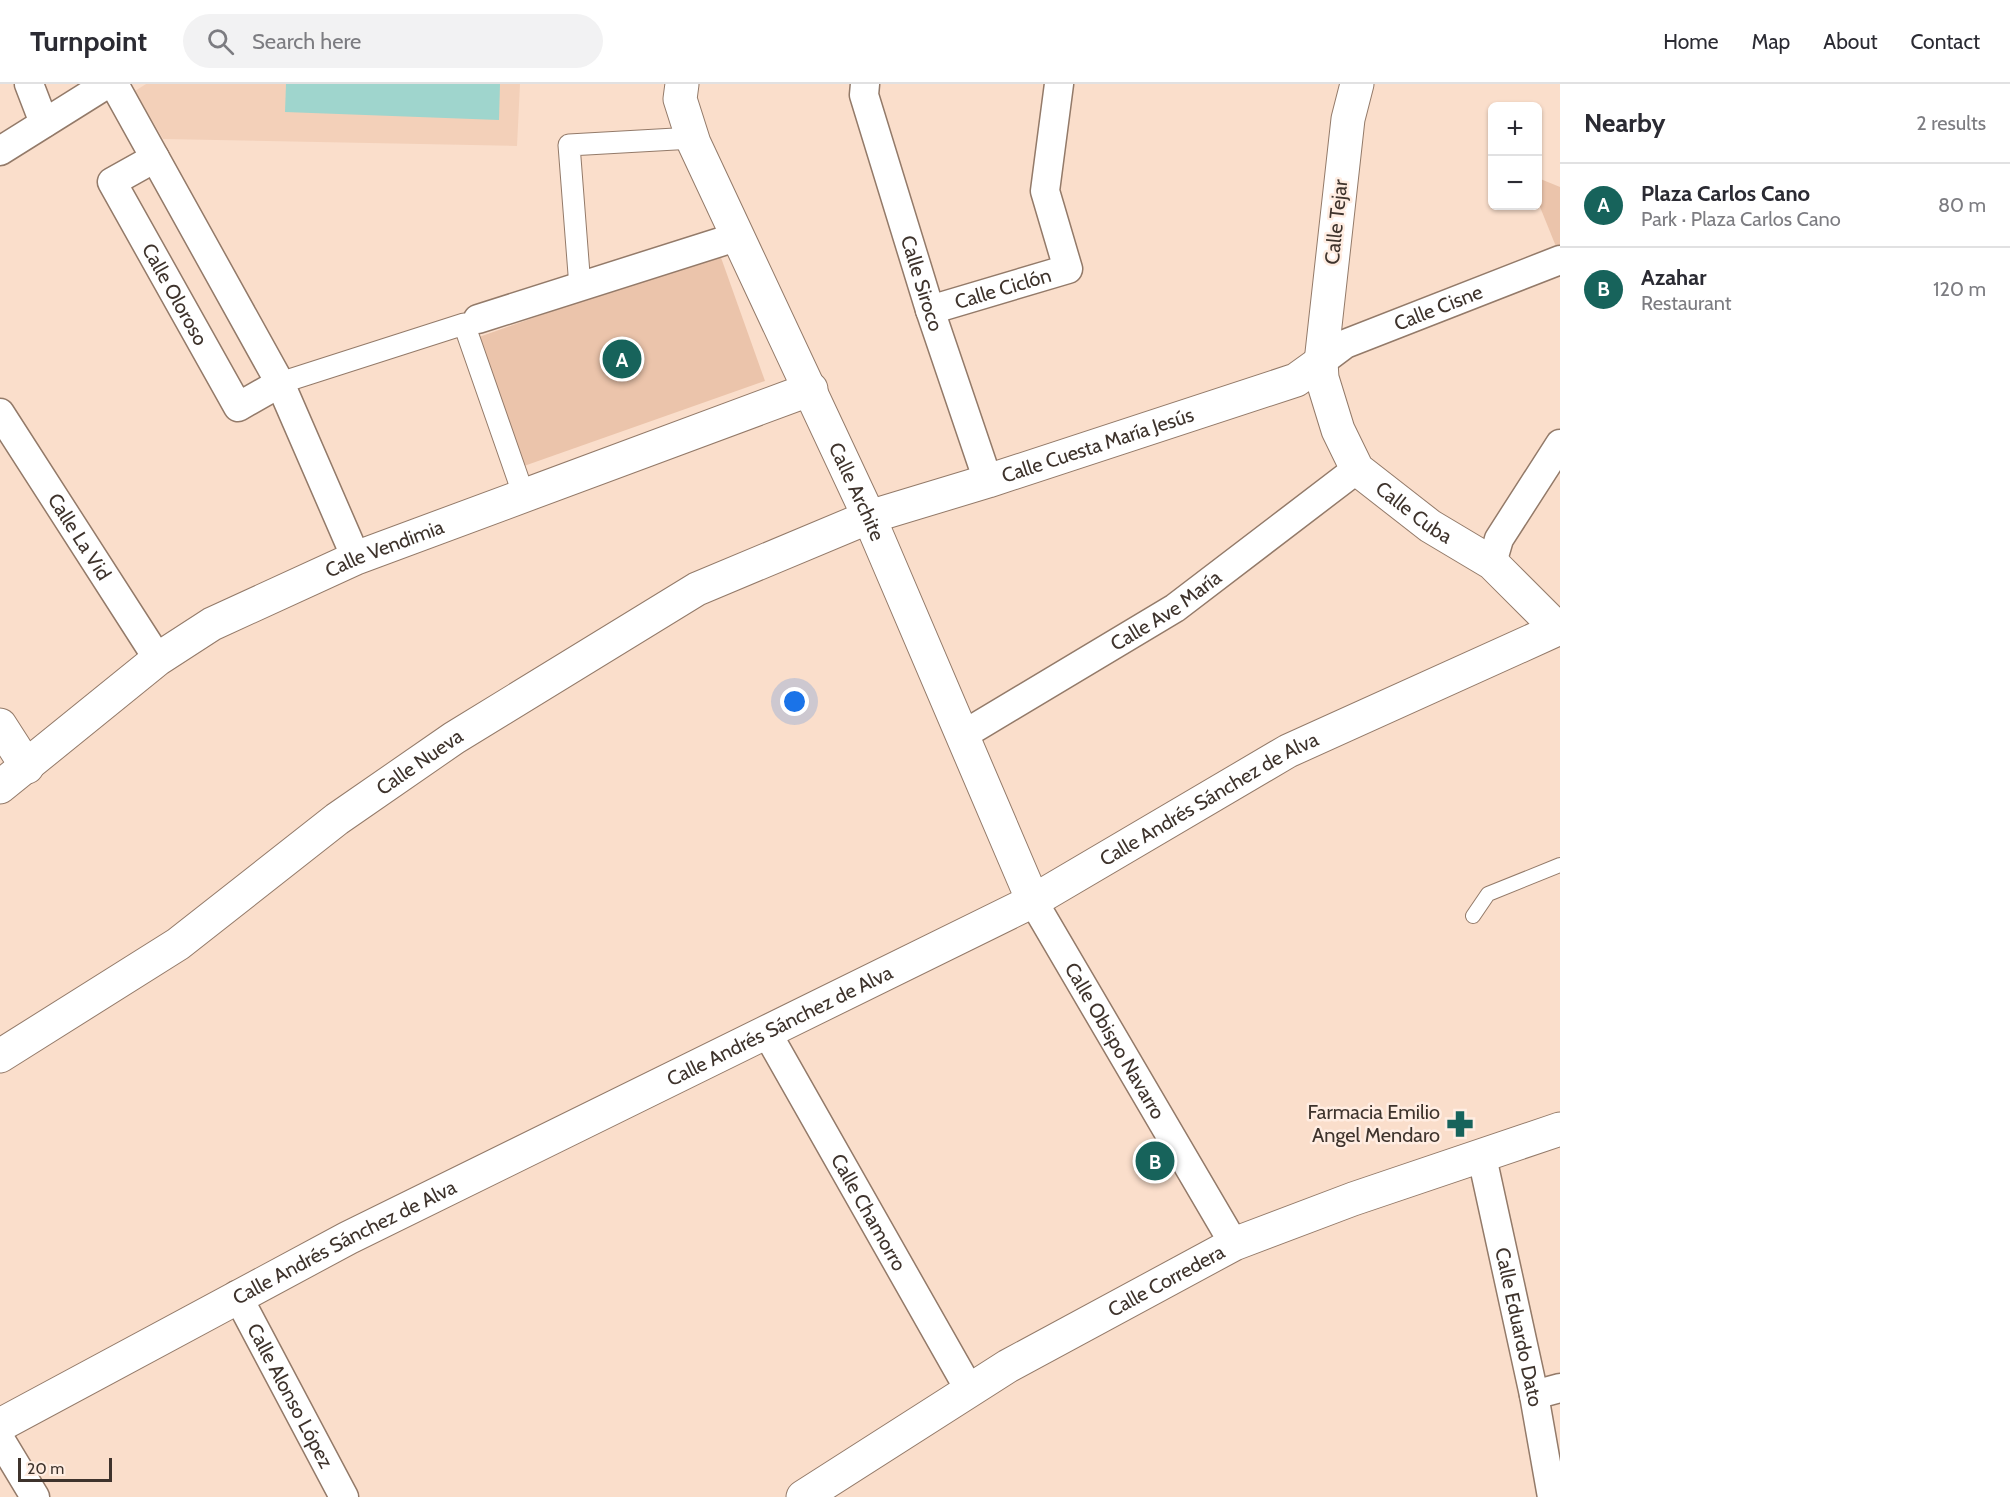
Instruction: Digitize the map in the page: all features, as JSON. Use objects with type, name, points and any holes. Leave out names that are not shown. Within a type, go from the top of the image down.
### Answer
[{"type":"street","points":[[29,84],[44,123]]},
{"type":"street","points":[[0,151],[107,84]]},
{"type":"street","points":[[114,84],[280,383],[356,558]]},
{"type":"street","name":"Calle Archite","points":[[682,84],[680,99],[693,138],[736,237],[811,389],[869,517],[1033,901]]},
{"type":"street","name":"Calle Siroco","points":[[866,84],[864,95],[930,310],[988,481]]},
{"type":"street","name":"Calle Ciclón","points":[[930,310],[1068,269],[1045,191],[1059,84]]},
{"type":"street","name":"Calle Tejar","points":[[1321,362],[1348,119],[1357,84]]},
{"type":"street","points":[[580,287],[569,146],[693,138]]},
{"type":"street","name":"Calle Oloroso","points":[[155,158],[112,182],[238,406],[280,383]]},
{"type":"street","points":[[280,383],[736,237]]},
{"type":"street","name":"Calle Cisne","points":[[1321,362],[1345,344],[1560,260]]},
{"type":"street","points":[[471,322],[524,496]]},
{"type":"street","name":"Calle Cuba","points":[[1321,362],[1322,378],[1338,430],[1357,469],[1430,526],[1492,563],[1559,629]]},
{"type":"street","name":"Calle Cuesta María Jesús","points":[[869,517],[988,481],[1296,380],[1321,362]]},
{"type":"street","name":"Calle Vendimia","points":[[0,787],[158,659],[212,624],[356,558],[811,389]]},
{"type":"street","name":"Calle La Vid","points":[[0,412],[158,659]]},
{"type":"street","points":[[1492,563],[1499,539],[1560,444]]},
{"type":"street","name":"Calle Ave María","points":[[963,735],[1175,608],[1357,469]]},
{"type":"street","name":"Calle Nueva","points":[[0,1056],[178,944],[337,819],[454,738],[697,589],[869,517]]},
{"type":"street","name":"Calle Andrés Sánchez de Alva","points":[[0,1425],[237,1295],[348,1238],[1033,901],[1288,751],[1559,629]]},
{"type":"street","points":[[0,725],[27,766]]},
{"type":"street","name":"Calle Obispo Navarro","points":[[1033,901],[1234,1244]]},
{"type":"street","name":"Calle Chamorro","points":[[767,1033],[969,1389]]},
{"type":"street","name":"Calle Corredera","points":[[803,1497],[1008,1366],[1234,1244],[1353,1199],[1560,1129]]},
{"type":"street","name":"Calle Eduardo Dato","points":[[1482,1157],[1547,1391],[1552,1497]]},
{"type":"street","name":"Calle Alonso López","points":[[237,1295],[307,1432],[344,1497]]},
{"type":"street","points":[[0,1439],[35,1497]]},
{"type":"lane","points":[[1473,916],[1488,894],[1560,865]]},
{"type":"shaded area","points":[[146,84],[520,84],[517,146],[163,139],[135,91]]},
{"type":"shaded area","points":[[1542,180],[1560,187],[1560,247],[1557,249],[1541,210]]},
{"type":"shaded area","points":[[719,252],[765,381],[524,466],[479,337]]},
{"type":"building","points":[[286,84],[500,84],[499,120],[285,112]]},
{"type":"place","name":"Plaza Carlos Cano","points":[[622,359]]},
{"type":"place","name":"Farmacia Emilio Angel Mendaro","points":[[1460,1124]]},
{"type":"place","name":"Azahar","points":[[1155,1161]]}]
